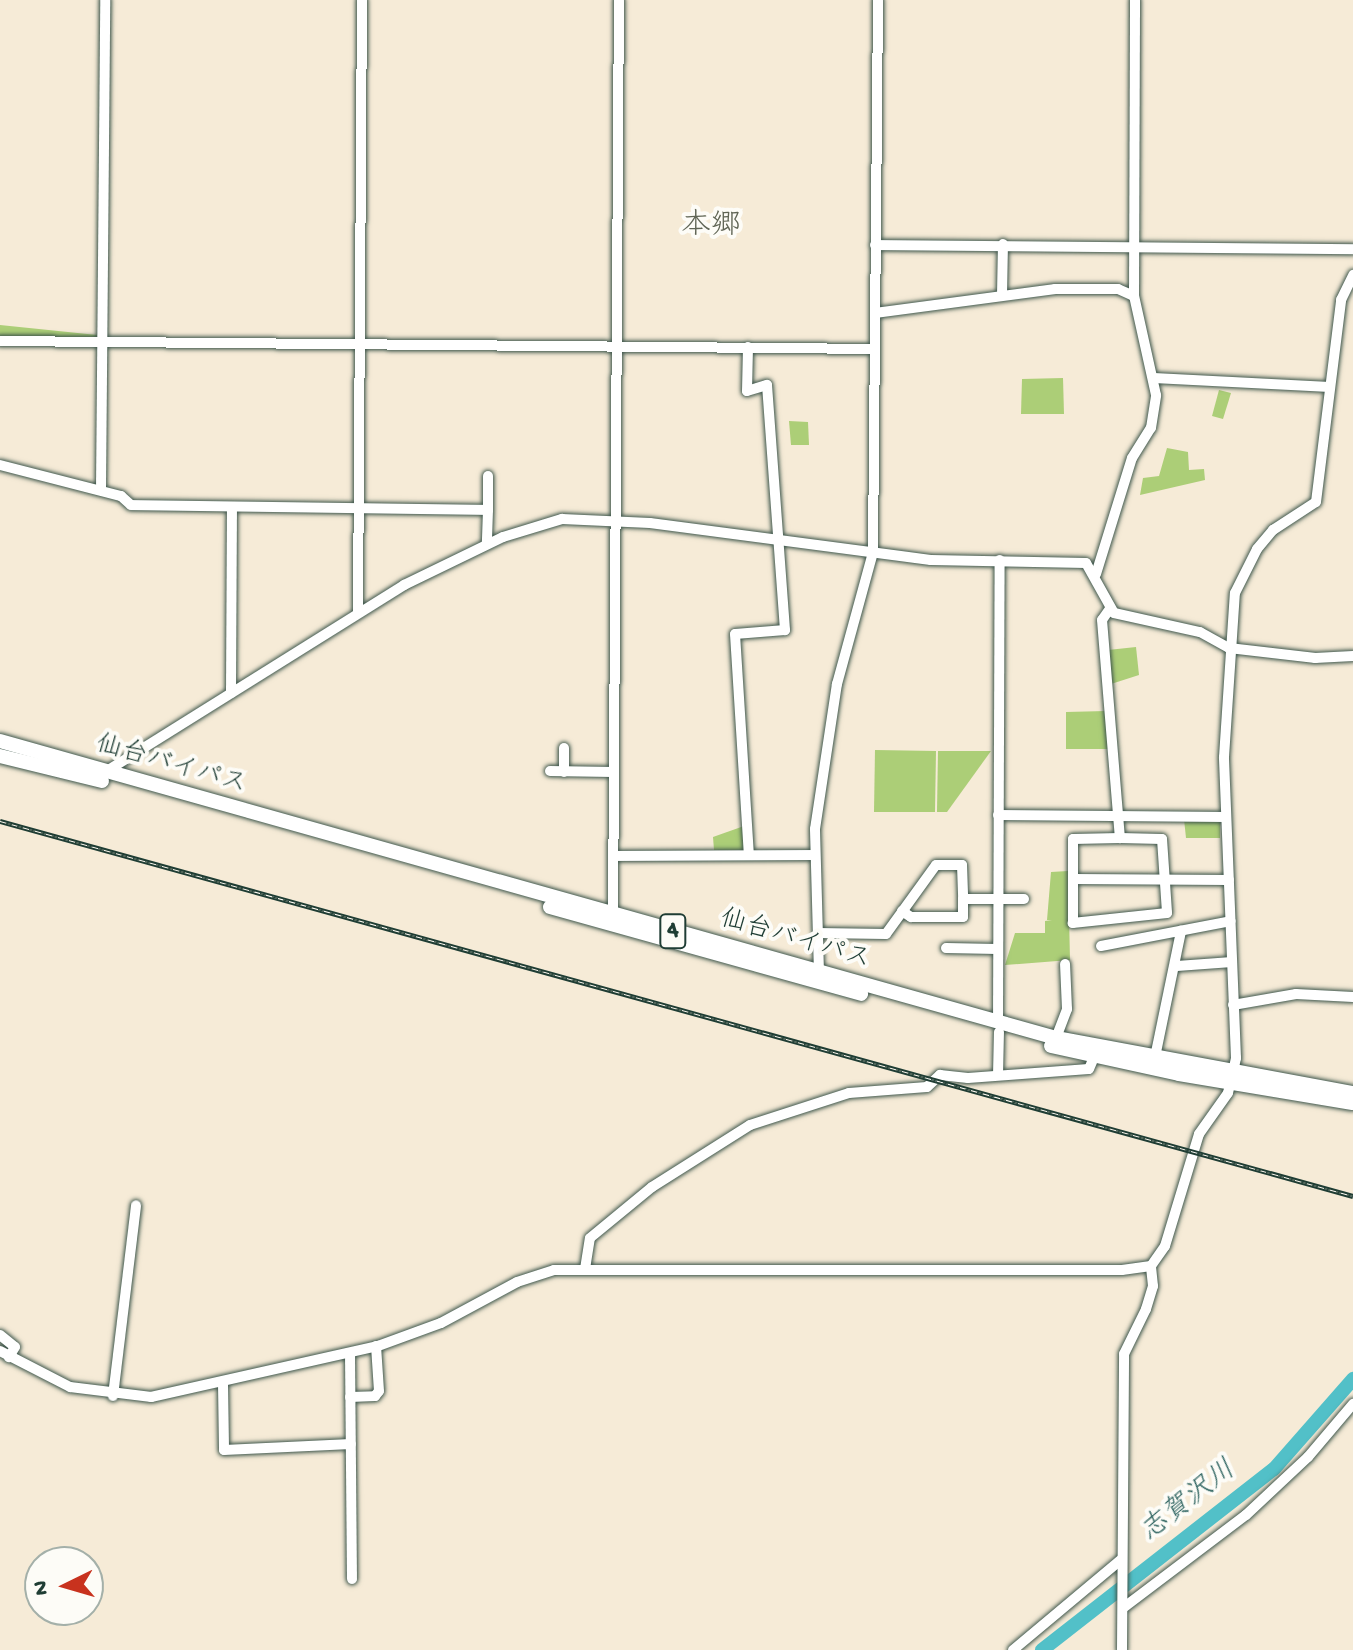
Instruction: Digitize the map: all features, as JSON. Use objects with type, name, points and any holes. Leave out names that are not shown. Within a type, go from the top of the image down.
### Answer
[{"type":"highway","name":"仙台バイパス","points":[[0,741],[612,920],[999,1028],[1155,1057],[1353,1103]]},
{"type":"highway","name":"仙台バイパス","points":[[0,756],[819,973],[1094,1057],[1353,1093]]},
{"type":"street","points":[[101,490],[105,0]]},
{"type":"street","points":[[358,613],[362,0]]},
{"type":"street","points":[[612,920],[619,0]]},
{"type":"street","points":[[819,973],[812,855],[837,684],[873,552],[878,0]]},
{"type":"street","points":[[1096,574],[1132,458],[1151,428],[1154,378],[1134,296],[1135,0]]},
{"type":"street","points":[[1002,295],[1003,244]]},
{"type":"street","points":[[875,245],[1353,249]]},
{"type":"street","points":[[1122,1650],[1124,1354],[1149,1297],[1151,1266],[1165,1246],[1199,1134],[1222,1107],[1238,1044],[1233,1005],[1226,817],[1229,648],[1235,593],[1249,561],[1273,530],[1316,502],[1341,300],[1353,275]]},
{"type":"street","points":[[875,313],[1002,295],[1100,288],[1134,296]]},
{"type":"street","points":[[0,341],[875,349]]},
{"type":"street","points":[[748,347],[747,389],[767,385],[785,630],[735,634],[749,855]]},
{"type":"street","points":[[1154,378],[1330,387]]},
{"type":"street","points":[[0,465],[101,490],[131,505],[488,510]]},
{"type":"street","points":[[487,544],[488,476]]},
{"type":"street","points":[[231,693],[232,508]]},
{"type":"street","points":[[103,773],[358,613],[487,544],[540,523],[616,519],[931,560],[1086,563],[1096,574],[1109,610]]},
{"type":"street","points":[[998,1075],[1000,560]]},
{"type":"street","points":[[1109,610],[1200,632],[1229,648],[1315,658],[1353,656]]},
{"type":"street","points":[[1109,610],[1102,620],[1120,838]]},
{"type":"street","points":[[564,748],[564,772]]},
{"type":"street","points":[[550,771],[613,772]]},
{"type":"street","points":[[998,815],[1226,817]]},
{"type":"street","points":[[1120,838],[1162,839],[1167,913],[1127,920],[1073,923],[1073,839],[1120,838]]},
{"type":"street","points":[[614,856],[812,855]]},
{"type":"street","points":[[818,933],[886,934],[902,911],[936,865],[962,865],[963,917],[911,917],[902,911]]},
{"type":"street","points":[[1073,879],[1229,880]]},
{"type":"street","points":[[963,899],[1024,899]]},
{"type":"street","points":[[1127,920],[1131,940]]},
{"type":"street","points":[[1101,946],[1231,921]]},
{"type":"street","points":[[1155,1057],[1177,966],[1181,931]]},
{"type":"street","points":[[946,948],[997,949]]},
{"type":"street","points":[[1177,966],[1232,962]]},
{"type":"street","points":[[1056,1038],[1067,1009],[1065,964]]},
{"type":"street","points":[[1233,1005],[1296,994],[1353,997]]},
{"type":"street","points":[[585,1269],[590,1238],[652,1187],[750,1125],[849,1093],[927,1087],[940,1075],[1089,1069],[1094,1057]]},
{"type":"street","points":[[113,1396],[136,1205]]},
{"type":"street","points":[[0,1335],[15,1347],[5,1354],[52,1381],[113,1396],[174,1395],[376,1346],[441,1323],[537,1274],[585,1269],[1122,1270],[1151,1266]]},
{"type":"street","points":[[350,1397],[375,1396],[379,1391],[376,1346]]},
{"type":"street","points":[[350,1353],[352,1579]]},
{"type":"street","points":[[223,1384],[224,1450],[351,1444]]},
{"type":"street","points":[[1123,1606],[1246,1515],[1308,1457],[1353,1404]]},
{"type":"street","points":[[1013,1650],[1122,1561]]},
{"type":"green space","points":[[0,325],[97,335],[97,339],[0,338]]},
{"type":"green space","points":[[1063,378],[1064,414],[1021,414],[1022,379]]},
{"type":"green space","points":[[1219,390],[1231,393],[1223,419],[1212,416]]},
{"type":"green space","points":[[789,421],[808,422],[809,445],[791,445]]},
{"type":"green space","points":[[1167,448],[1188,452],[1189,470],[1204,469],[1205,480],[1140,495],[1143,478],[1159,476]]},
{"type":"green space","points":[[1136,647],[1139,675],[1111,684],[1108,650]]},
{"type":"green space","points":[[1106,711],[1109,749],[1066,749],[1066,712]]},
{"type":"green space","points":[[875,750],[936,751],[935,812],[874,812]]},
{"type":"green space","points":[[938,751],[991,751],[947,812],[937,812]]},
{"type":"green space","points":[[1184,819],[1220,819],[1220,838],[1186,838]]},
{"type":"green space","points":[[744,826],[744,850],[714,850],[713,837]]},
{"type":"green space","points":[[1068,871],[1070,960],[1005,965],[1015,933],[1045,933],[1045,921],[1052,920],[1047,920],[1051,872]]},
{"type":"waterway","name":"志賀沢川","points":[[1042,1650],[1274,1469],[1353,1379]]},
{"type":"railway","points":[[0,821],[1353,1196]]},
{"type":"district","name":"本郷","points":[[711,228]]}]
